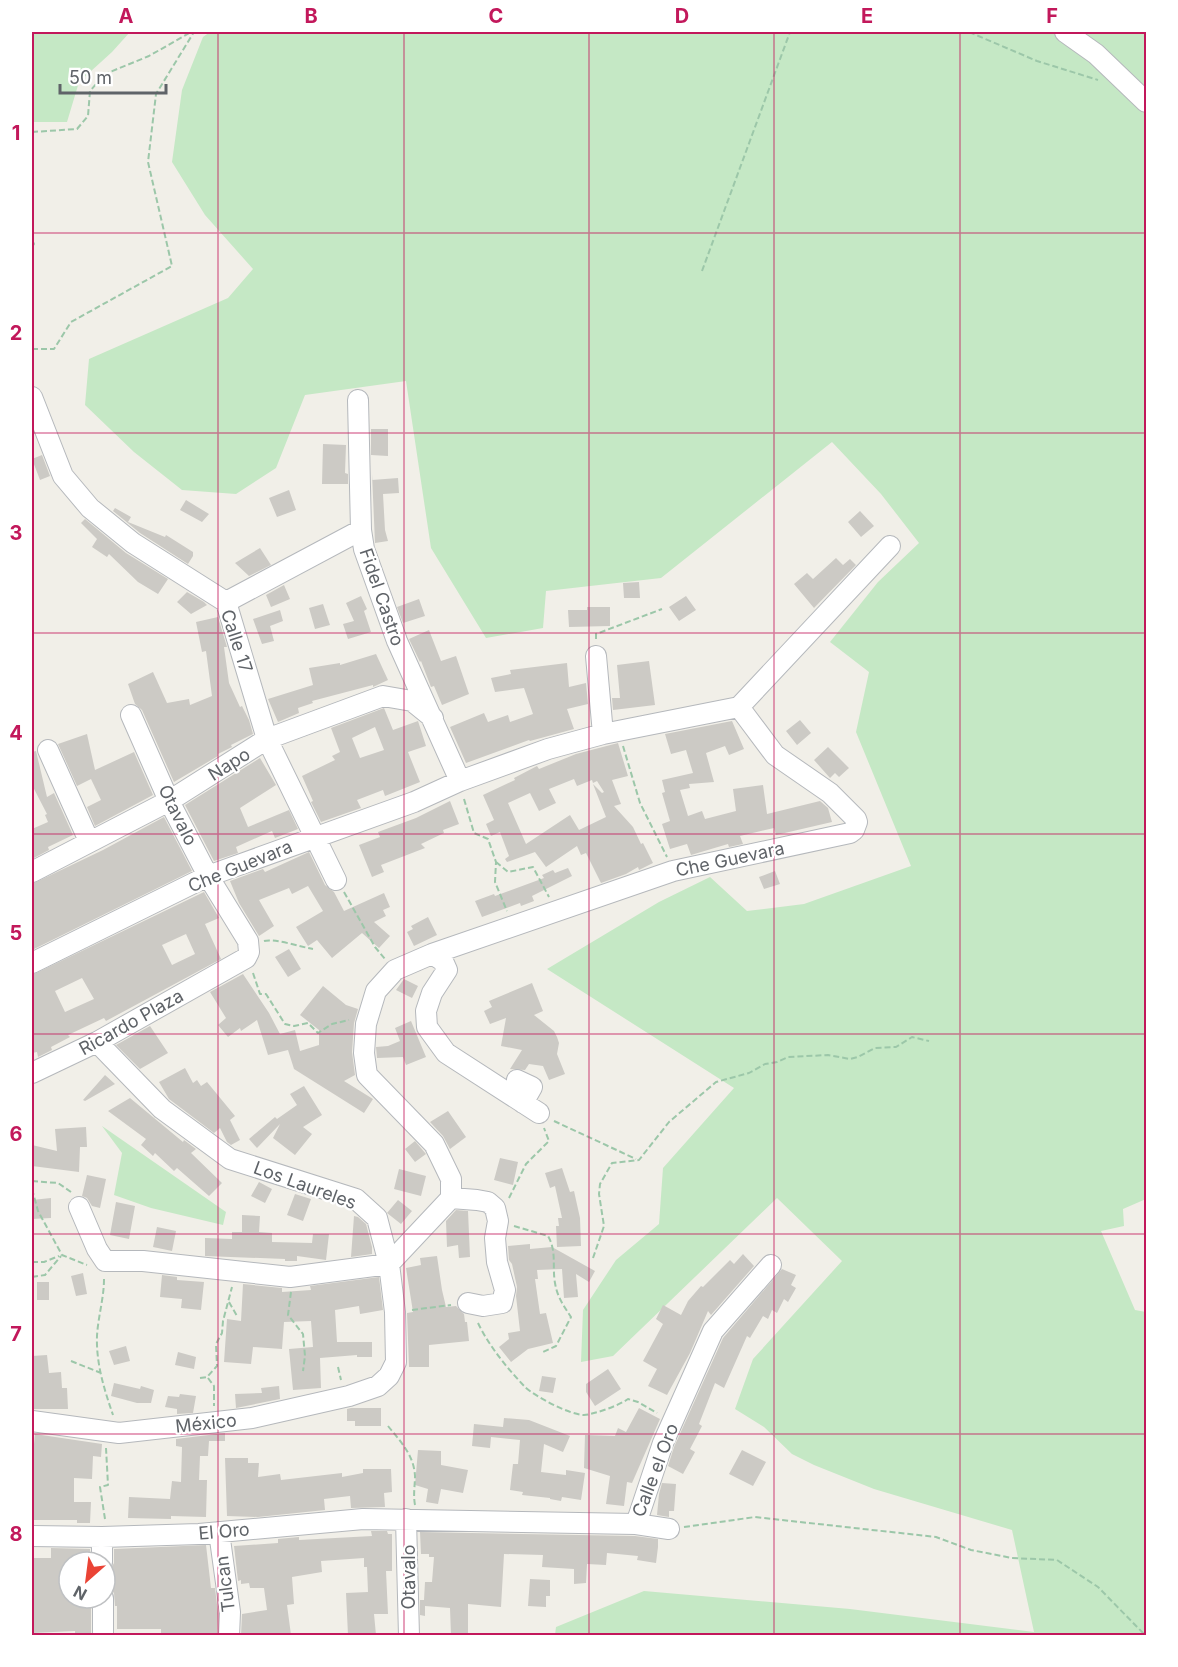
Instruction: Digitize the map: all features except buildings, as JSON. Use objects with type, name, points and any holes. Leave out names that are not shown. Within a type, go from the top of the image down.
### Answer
[{"type":"street","points":[[1065,32],[1096,54],[1146,102]]},
{"type":"street","name":"Calle 17","points":[[32,397],[63,476],[90,508],[133,543],[226,602],[267,739],[336,880]]},
{"type":"street","name":"Fidel Castro","points":[[358,400],[361,530],[364,549],[397,642],[460,781]]},
{"type":"street","points":[[226,602],[361,530]]},
{"type":"street","points":[[739,707],[890,546]]},
{"type":"street","points":[[596,656],[610,733]]},
{"type":"street","name":"Napo","points":[[32,872],[170,801],[267,739],[383,696],[412,701],[433,718]]},
{"type":"street","name":"Che Guevara","points":[[32,963],[208,876],[414,802],[460,781],[548,748],[739,707],[775,755],[830,793],[856,819],[856,826],[850,833],[673,871],[432,954],[395,970],[376,991],[366,1024],[364,1053],[367,1075],[434,1144],[451,1179],[451,1198]]},
{"type":"street","name":"Otavalo","points":[[131,715],[170,801],[247,949]]},
{"type":"street","points":[[48,750],[90,841]]},
{"type":"street","name":"Ricardo Plaza","points":[[32,1072],[97,1042],[228,968],[247,949]]},
{"type":"street","points":[[432,954],[443,961],[447,970],[432,993],[426,1011],[426,1028],[446,1053],[531,1108]]},
{"type":"street","name":"Los Laureles","points":[[97,1042],[162,1109],[230,1159],[356,1199],[377,1218],[388,1264],[395,1312],[396,1362],[388,1376],[378,1386]]},
{"type":"street","points":[[517,1080],[532,1087],[531,1108]]},
{"type":"street","points":[[79,1207],[97,1250],[105,1261],[143,1261],[290,1277],[388,1264],[451,1198],[488,1202],[495,1208],[498,1221],[495,1238],[497,1262],[505,1290],[502,1303],[483,1306],[468,1303]]},
{"type":"street","name":"Calle el Oro","points":[[412,1519],[636,1524],[663,1443],[713,1331],[771,1265]]},
{"type":"street","name":"México","points":[[32,1421],[112,1432],[252,1418],[349,1396],[378,1386]]},
{"type":"street","name":"El Oro","points":[[32,1536],[105,1537],[219,1532],[363,1519],[412,1519]]},
{"type":"street","name":"Otavalo","points":[[409,1635],[412,1519]]},
{"type":"street","points":[[636,1524],[669,1529]]},
{"type":"street","name":"Tulcan","points":[[219,1532],[230,1611],[229,1635]]},
{"type":"street","points":[[103,1550],[105,1537]]},
{"type":"street","points":[[103,1610],[103,1635]]},
{"type":"path","points":[[32,133],[76,129],[88,116],[90,91],[105,74],[149,56],[193,32]]},
{"type":"path","points":[[32,349],[54,349],[71,322],[172,266],[148,162],[156,94],[193,32]]},
{"type":"path","points":[[702,271],[790,32]]},
{"type":"path","points":[[969,32],[1037,61],[1102,81]]},
{"type":"path","points":[[32,240],[34,244],[32,247]]},
{"type":"path","points":[[596,656],[596,634],[662,609]]},
{"type":"path","points":[[610,733],[673,871]]},
{"type":"path","points":[[460,781],[474,833],[488,839],[496,862],[495,882],[512,926]]},
{"type":"path","points":[[496,862],[508,872],[533,867],[555,911]]},
{"type":"path","points":[[336,880],[375,947],[395,970]]},
{"type":"path","points":[[314,950],[272,939],[247,949],[260,994],[266,994],[272,1000],[285,1024],[294,1026],[308,1023],[318,1033],[332,1024],[347,1020],[366,1024]]},
{"type":"path","points":[[593,1258],[604,1226],[599,1194],[600,1184],[612,1163],[639,1160],[669,1122],[716,1082],[749,1073],[765,1064],[788,1057],[828,1055],[850,1059],[858,1058],[875,1048],[896,1047],[912,1038],[929,1041]]},
{"type":"path","points":[[531,1108],[639,1160]]},
{"type":"path","points":[[531,1108],[549,1141],[526,1164],[498,1221],[548,1236],[554,1247],[555,1281],[559,1300],[571,1317],[556,1346],[543,1352]]},
{"type":"path","points":[[32,1181],[58,1183],[78,1196],[79,1207]]},
{"type":"path","points":[[32,1189],[38,1211],[62,1255],[94,1269],[105,1261]]},
{"type":"path","points":[[32,1262],[44,1262],[62,1255]]},
{"type":"path","points":[[32,1277],[45,1275],[62,1255]]},
{"type":"path","points":[[105,1261],[104,1297],[97,1336],[100,1373],[112,1432],[108,1485],[100,1487],[105,1537]]},
{"type":"path","points":[[200,1378],[207,1377],[217,1366],[216,1344],[222,1333],[234,1272]]},
{"type":"path","points":[[290,1277],[291,1297],[288,1315],[303,1334],[305,1356],[303,1371]]},
{"type":"path","points":[[229,1302],[237,1316]]},
{"type":"path","points":[[395,1312],[468,1303],[479,1326],[497,1354],[526,1389],[566,1411],[584,1415],[620,1405],[628,1400],[638,1402],[672,1422]]},
{"type":"path","points":[[72,1361],[100,1373]]},
{"type":"path","points":[[207,1377],[214,1386],[215,1412],[221,1421]]},
{"type":"path","points":[[388,1426],[409,1452],[415,1474],[412,1519]]},
{"type":"path","points":[[669,1529],[755,1517],[936,1537],[971,1550],[1012,1558],[1057,1560],[1098,1587],[1146,1635]]},
{"type":"green space","points":[[32,32],[130,32],[79,82],[67,122],[32,122]]},
{"type":"green space","points":[[210,32],[1056,32],[1146,111],[1146,1199],[1123,1209],[1124,1226],[1101,1231],[1135,1310],[1146,1312],[1146,1635],[555,1635],[556,1627],[644,1591],[850,1609],[1034,1632],[1012,1530],[874,1489],[814,1465],[792,1454],[764,1427],[735,1409],[753,1359],[842,1261],[777,1198],[613,1356],[581,1362],[583,1310],[616,1260],[659,1224],[663,1168],[734,1088],[547,969],[659,902],[710,877],[747,911],[804,904],[911,866],[856,732],[869,672],[830,642],[878,582],[919,543],[881,494],[832,442],[661,578],[546,591],[543,628],[486,638],[431,548],[406,381],[305,395],[276,468],[236,494],[182,490],[134,452],[85,405],[89,359],[228,298],[253,269],[205,215],[172,162],[182,90],[203,37]]},
{"type":"green space","points":[[1072,32],[1146,32],[1146,98]]},
{"type":"green space","points":[[102,1126],[226,1212],[223,1225],[151,1208],[114,1195],[122,1153]]}]
